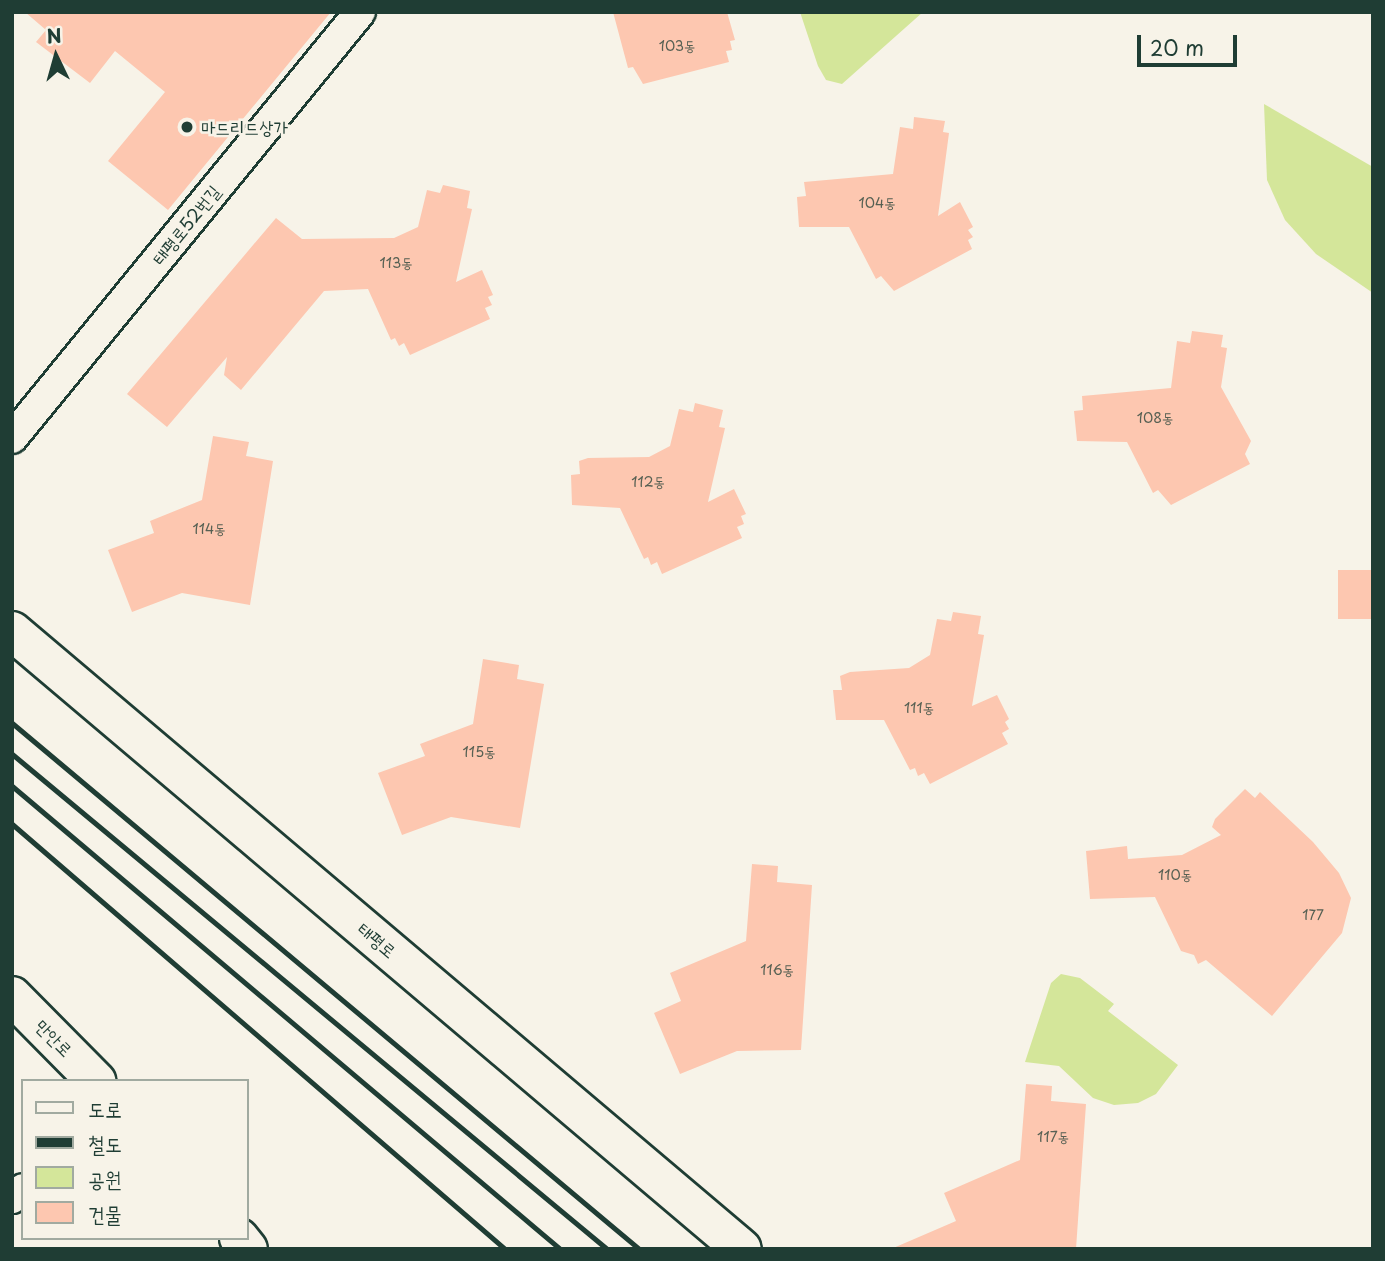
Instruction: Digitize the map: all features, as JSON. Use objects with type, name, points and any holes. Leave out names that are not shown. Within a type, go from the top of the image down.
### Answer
[{"type":"street","name":"태평로52번길","points":[[12,438],[360,12]]},
{"type":"street","name":"태평로","points":[[12,631],[742,1249]]},
{"type":"street","name":"만안로","points":[[12,996],[94,1079]]},
{"type":"green space","points":[[800,12],[923,12],[842,84],[826,80],[818,66]]},
{"type":"green space","points":[[1264,104],[1373,167],[1373,293],[1316,254],[1285,220],[1267,180]]},
{"type":"green space","points":[[1061,974],[1080,978],[1114,1004],[1108,1011],[1178,1065],[1156,1094],[1138,1103],[1114,1105],[1093,1098],[1059,1066],[1025,1062],[1051,983]]},
{"type":"building","name":"마드리드상가","points":[[25,12],[331,12],[168,210],[108,161],[165,92],[115,51],[90,83],[36,42],[46,30]]},
{"type":"building","points":[[613,12],[727,12],[735,40],[730,41],[732,50],[726,51],[729,62],[643,84],[633,67],[628,68]]},
{"type":"building","points":[[914,117],[945,121],[943,132],[949,133],[938,216],[960,202],[973,227],[968,230],[973,237],[968,240],[972,249],[894,291],[881,276],[876,279],[849,227],[799,227],[797,197],[806,196],[804,182],[893,174],[900,127],[913,129]]},
{"type":"building","points":[[443,185],[470,191],[467,208],[472,209],[456,282],[482,270],[493,295],[488,297],[492,305],[485,308],[490,319],[410,355],[404,343],[399,346],[395,338],[391,340],[368,289],[324,291],[241,390],[224,375],[227,357],[167,427],[127,394],[276,218],[302,239],[394,238],[418,227],[427,190],[440,193]]},
{"type":"building","points":[[1192,331],[1223,335],[1221,347],[1227,348],[1221,387],[1251,441],[1245,454],[1250,464],[1171,505],[1158,490],[1153,493],[1127,442],[1077,441],[1074,411],[1083,410],[1082,396],[1171,388],[1177,341],[1190,343]]},
{"type":"building","points":[[695,403],[723,410],[719,427],[725,428],[708,502],[734,489],[746,514],[741,516],[744,524],[737,527],[742,538],[662,574],[657,562],[651,565],[648,557],[644,559],[620,508],[572,505],[571,475],[580,474],[579,461],[588,458],[649,457],[670,446],[679,409],[693,412]]},
{"type":"building","points":[[213,436],[249,442],[246,456],[273,461],[250,605],[182,593],[132,612],[108,550],[154,533],[150,521],[202,500]]},
{"type":"building","points":[[1338,570],[1373,570],[1373,619],[1338,619]]},
{"type":"building","points":[[953,612],[981,616],[978,634],[984,635],[972,706],[997,695],[1009,719],[1005,722],[1009,729],[1002,733],[1008,744],[930,784],[924,773],[918,776],[915,768],[910,770],[884,720],[836,720],[833,690],[842,690],[840,676],[850,672],[909,668],[930,655],[937,619],[951,621]]},
{"type":"building","points":[[483,659],[519,665],[517,679],[544,684],[520,828],[451,817],[402,835],[378,773],[425,756],[420,744],[473,724]]},
{"type":"building","points":[[1245,789],[1255,798],[1260,792],[1313,842],[1339,873],[1351,898],[1342,933],[1272,1016],[1206,960],[1198,964],[1194,955],[1181,951],[1155,897],[1090,899],[1086,851],[1127,846],[1128,859],[1182,855],[1221,835],[1212,827],[1215,819]]},
{"type":"building","points":[[752,864],[778,866],[777,882],[812,885],[801,1050],[737,1051],[680,1074],[654,1013],[681,1001],[670,973],[746,941]]},
{"type":"building","points":[[1026,1084],[1052,1086],[1051,1101],[1086,1104],[1076,1249],[891,1249],[956,1221],[944,1193],[1020,1160]]},
{"type":"railway","points":[[12,723],[639,1249]]},
{"type":"railway","points":[[12,754],[607,1249]]},
{"type":"railway","points":[[12,786],[560,1249]]},
{"type":"railway","points":[[12,824],[505,1249]]},
{"type":"place","name":"마드리드상가","points":[[187,127]]}]
